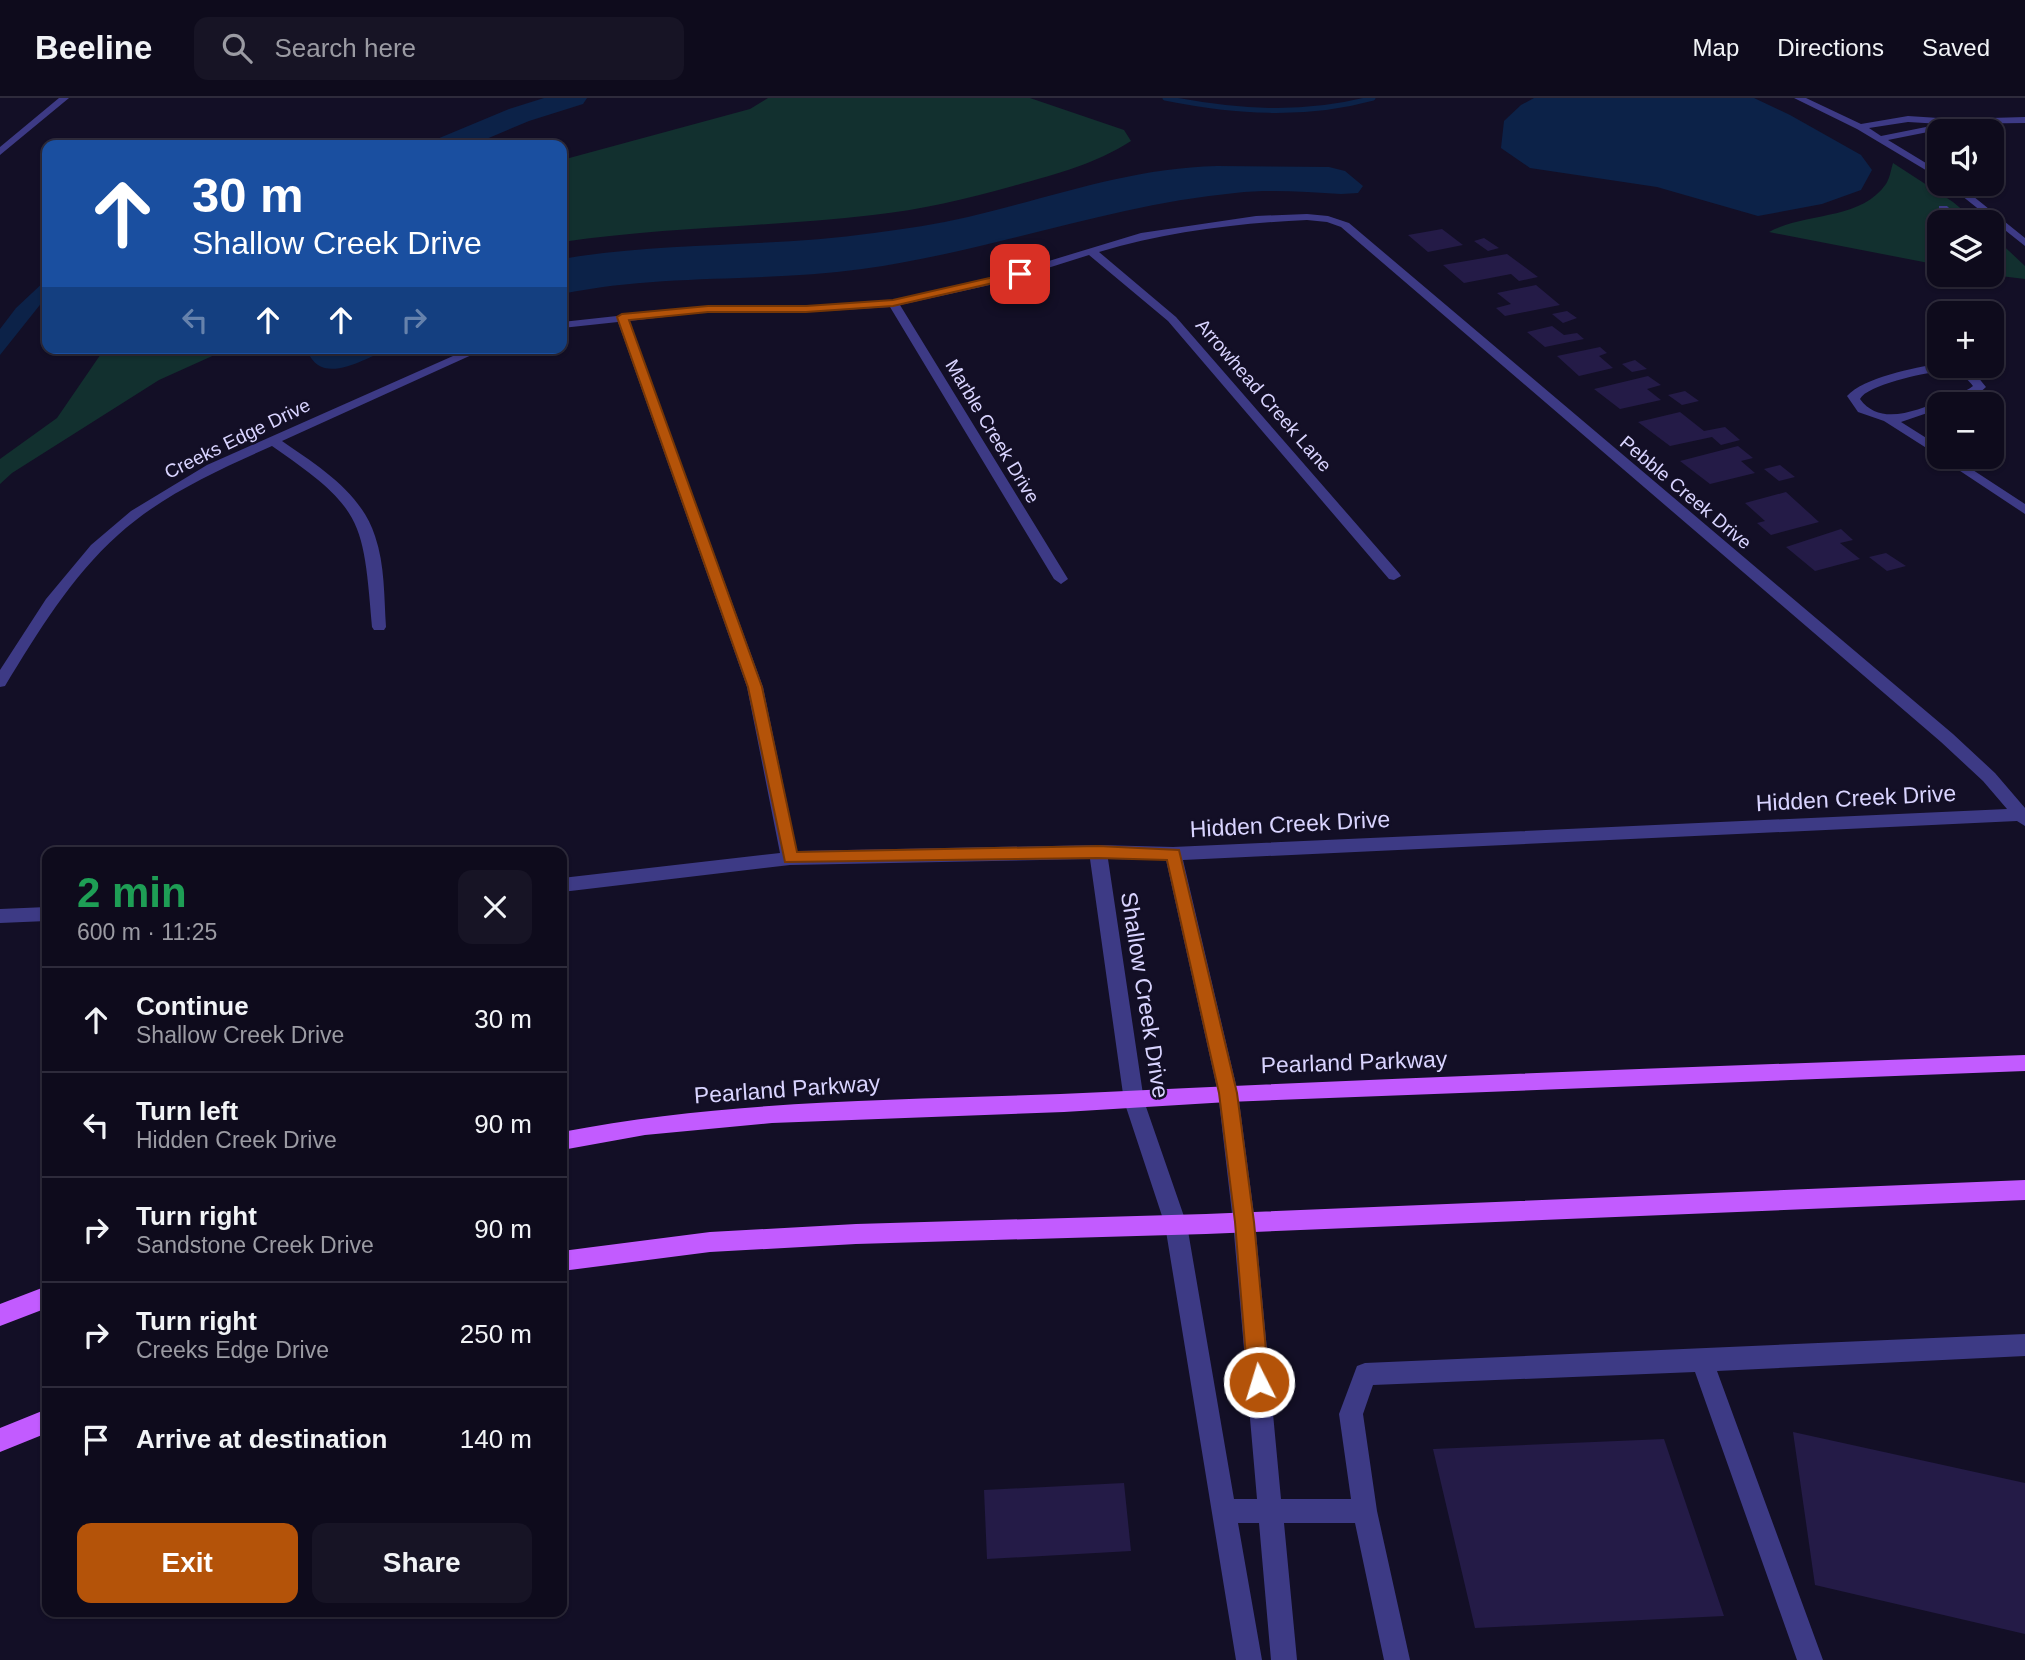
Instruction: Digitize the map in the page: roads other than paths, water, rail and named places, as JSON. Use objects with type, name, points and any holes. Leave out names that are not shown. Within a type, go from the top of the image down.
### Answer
[{"type":"main road","name":"Pearland Parkway","points":[[567,1140],[622,1128],[794,1112],[1134,1101],[1228,1093],[2025,1063]]},
{"type":"main road","points":[[567,1260],[710,1242],[870,1234],[1176,1225],[2025,1190]]},
{"type":"main road","points":[[0,1315],[42,1299]]},
{"type":"main road","points":[[0,1440],[42,1423]]},
{"type":"street","points":[[0,152],[64,98]]},
{"type":"street","points":[[1799,98],[1860,127],[1927,168]]},
{"type":"street","points":[[1860,127],[1909,119],[1927,120]]},
{"type":"street","points":[[2004,121],[2025,120]]},
{"type":"street","points":[[1880,139],[1927,128]]},
{"type":"street","points":[[1967,196],[2025,243]]},
{"type":"street","name":"Pebble Creek Drive","points":[[1093,253],[1141,236],[1256,219],[1307,217],[1345,225],[1947,738],[1989,777],[2023,817]]},
{"type":"street","points":[[2004,227],[2025,228]]},
{"type":"street","points":[[567,324],[708,309],[789,309],[893,303],[999,279],[1093,253]]},
{"type":"street","name":"Arrowhead Creek Lane","points":[[1093,253],[1172,319],[1394,576]]},
{"type":"street","name":"Marble Creek Drive","points":[[893,303],[1061,579]]},
{"type":"street","points":[[622,317],[755,687],[790,858]]},
{"type":"street","name":"Creeks Edge Drive","points":[[0,682],[36,623],[86,558],[114,531],[170,491],[468,354]]},
{"type":"street","points":[[1927,444],[1889,419],[1863,409],[1854,402],[1853,396],[1859,391],[1930,367],[1959,370],[1978,382],[1980,387],[1973,392]]},
{"type":"street","points":[[1889,419],[1902,419],[1927,410]]},
{"type":"street","points":[[274,441],[323,475],[350,501],[366,527],[379,627]]},
{"type":"street","points":[[1963,469],[2025,510]]},
{"type":"street","name":"Hidden Creek Drive","points":[[567,885],[790,858],[1098,852],[1173,854],[2023,817]]},
{"type":"street","name":"Shallow Creek Drive","points":[[1098,852],[1134,1101],[1176,1225],[1249,1660]]},
{"type":"street","points":[[1173,854],[1228,1093],[1244,1222],[1284,1660]]},
{"type":"street","points":[[0,916],[42,914]]},
{"type":"street","points":[[1397,1660],[1365,1511],[1351,1414],[1365,1374],[2025,1345]]},
{"type":"street","points":[[1702,1360],[1810,1660]]},
{"type":"street","points":[[1222,1511],[1365,1511]]},
{"type":"water","points":[[563,98],[568,101],[512,119],[465,140],[447,140]]},
{"type":"water","points":[[1534,98],[1754,98],[1861,155],[1872,170],[1861,190],[1822,204],[1758,216],[1657,187],[1530,168],[1501,148],[1504,121],[1521,105]]},
{"type":"water","points":[[1329,167],[1345,171],[1363,186],[1358,193],[1261,191],[1188,199],[1095,218],[956,252],[862,269],[787,276],[637,283],[567,293],[567,258],[640,249],[796,241],[897,230],[968,217],[1122,178],[1185,168]]},
{"type":"water","points":[[42,284],[42,302],[0,355],[0,329],[16,308]]},
{"type":"water","points":[[309,354],[377,354],[334,369],[323,368]]},
{"type":"waterway","points":[[459,140],[519,115],[573,98]]},
{"type":"waterway","points":[[1165,98],[1217,107],[1269,110],[1321,108],[1373,98]]}]
